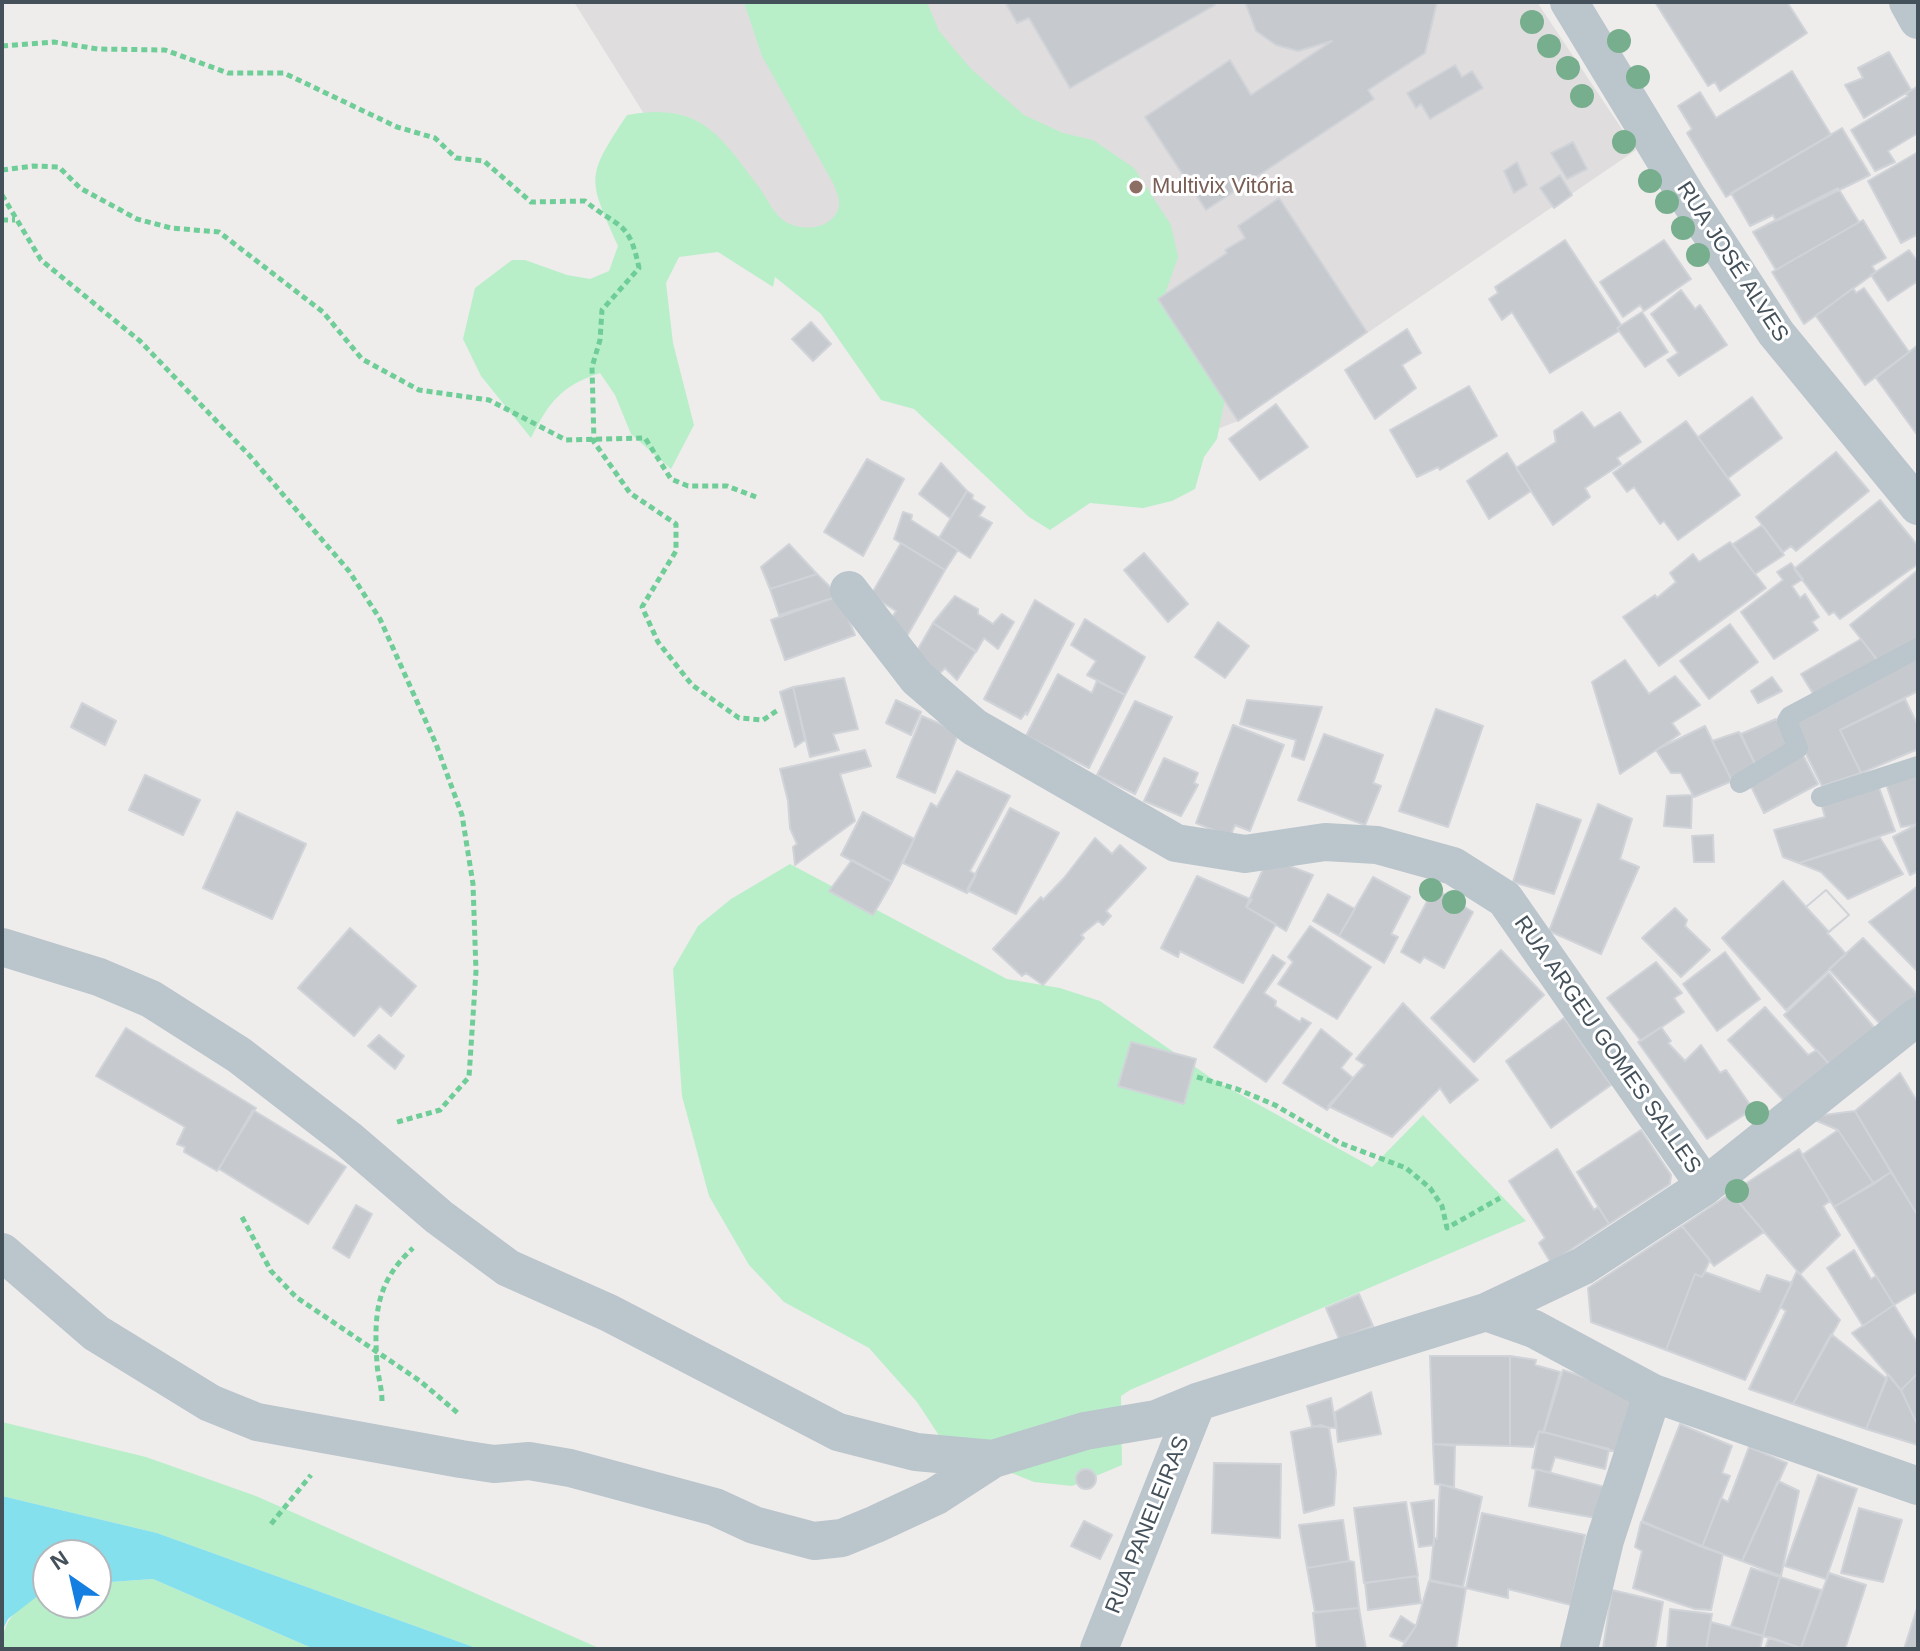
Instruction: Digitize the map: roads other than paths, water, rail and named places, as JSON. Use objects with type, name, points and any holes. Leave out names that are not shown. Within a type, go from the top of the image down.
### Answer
[{"type":"street","name":"RUA JOSÉ ALVES","points":[[1569,2],[1688,198],[1776,333],[1918,506]]},
{"type":"street","points":[[1908,2],[1918,20]]},
{"type":"street","name":"RUA ARGEU GOMES SALLES","points":[[849,590],[917,678],[974,727],[1176,843],[1245,854],[1325,842],[1377,845],[1453,866],[1505,899],[1705,1186]]},
{"type":"street","points":[[2,947],[99,977],[151,999],[239,1055],[348,1139],[439,1217],[508,1268],[609,1313],[838,1432],[916,1452],[993,1459]]},
{"type":"street","points":[[2,1252],[96,1333],[210,1403],[257,1422],[494,1464],[529,1461],[570,1468],[715,1507],[754,1525],[814,1541],[842,1538],[936,1496],[993,1459],[1085,1431],[1156,1419],[1197,1402],[1486,1312],[1583,1266],[1705,1186],[1918,1016]]},
{"type":"street","points":[[1486,1312],[1534,1329],[1653,1393],[1918,1486]]},
{"type":"street","points":[[1579,1649],[1605,1540],[1653,1393]]},
{"type":"street","name":"RUA PANELEIRAS","points":[[1099,1649],[1197,1402]]},
{"type":"lane","points":[[1740,783],[1798,748],[1787,721],[1790,716],[1918,648]]},
{"type":"lane","points":[[1821,797],[1918,766]]},
{"type":"water","points":[[2,1496],[157,1533],[479,1649],[314,1649],[153,1579],[112,1582],[112,1539],[32,1539],[32,1600],[8,1619],[2,1631]]},
{"type":"place","name":"Multivix Vitória","points":[[1136,187]]}]
